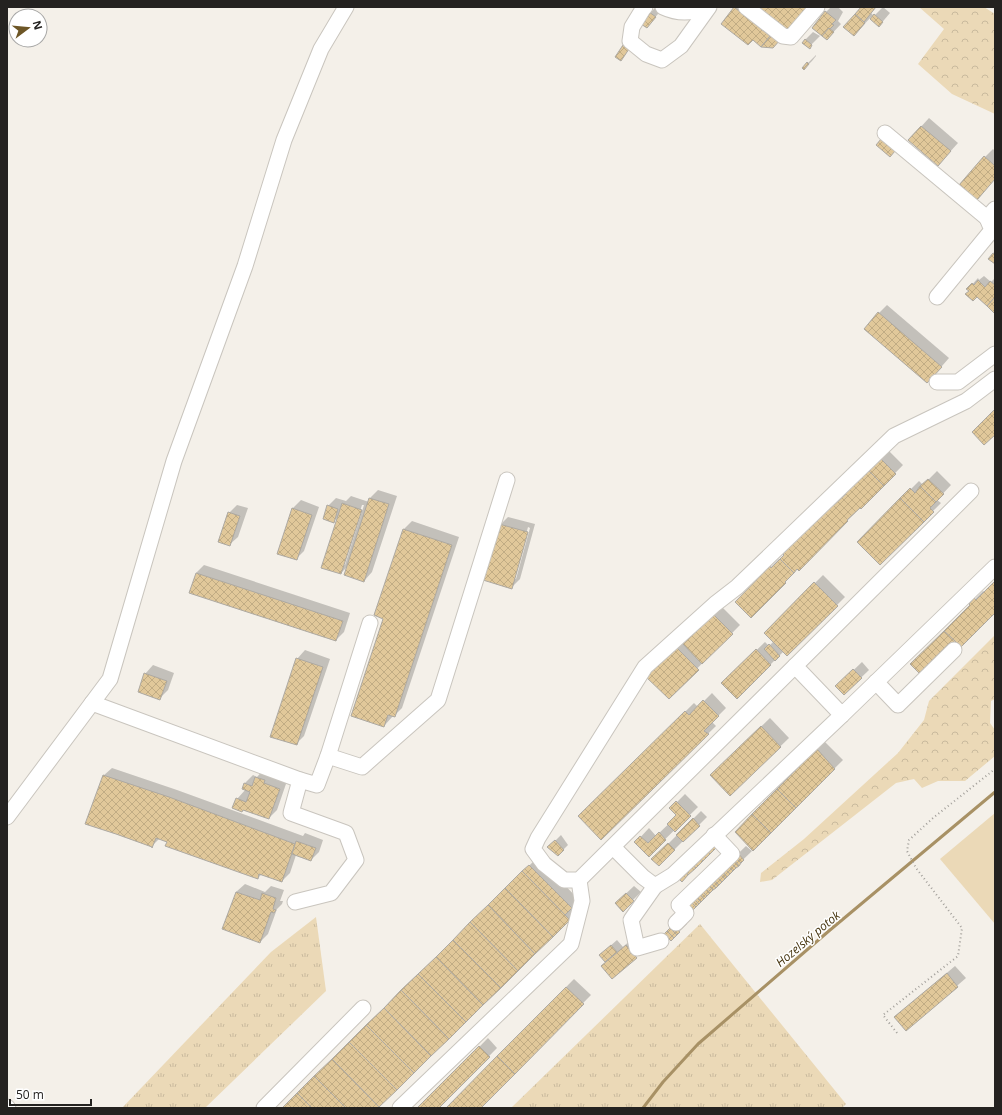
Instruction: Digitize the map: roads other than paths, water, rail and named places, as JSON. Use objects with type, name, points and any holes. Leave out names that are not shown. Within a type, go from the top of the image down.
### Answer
[{"type":"street","points":[[7,817],[110,679],[174,461],[245,266],[284,140],[321,49],[346,7]]},
{"type":"street","points":[[645,7],[632,27],[630,41],[646,54],[662,60],[681,46],[709,7]]},
{"type":"street","points":[[663,7],[680,13],[696,12],[706,7]]},
{"type":"street","points":[[746,7],[783,36],[791,37],[817,7]]},
{"type":"street","points":[[885,134],[991,213],[992,230],[937,297]]},
{"type":"street","points":[[937,382],[958,382],[995,354]]},
{"type":"street","points":[[970,491],[579,880],[564,880],[544,864],[533,849],[538,838],[645,667],[715,604],[737,587],[894,436],[966,401],[995,379]]},
{"type":"street","points":[[328,756],[362,767],[438,700],[507,480]]},
{"type":"street","points":[[661,941],[637,948],[631,920],[655,886],[673,876],[995,567]]},
{"type":"street","points":[[92,703],[317,785],[328,756],[370,623]]},
{"type":"street","points":[[876,682],[898,705],[954,650]]},
{"type":"street","points":[[795,666],[842,715]]},
{"type":"street","points":[[295,902],[331,893],[356,860],[346,833],[291,813],[300,780]]},
{"type":"street","points":[[676,923],[686,913],[679,905],[732,854],[714,835]]},
{"type":"street","points":[[613,847],[643,877],[655,886]]},
{"type":"street","points":[[400,1108],[571,944],[582,901],[579,880]]},
{"type":"street","points":[[264,1108],[363,1008]]},
{"type":"waterway","name":"Hozelský potok","points":[[643,1108],[663,1082],[698,1044],[830,930],[995,792]]}]
